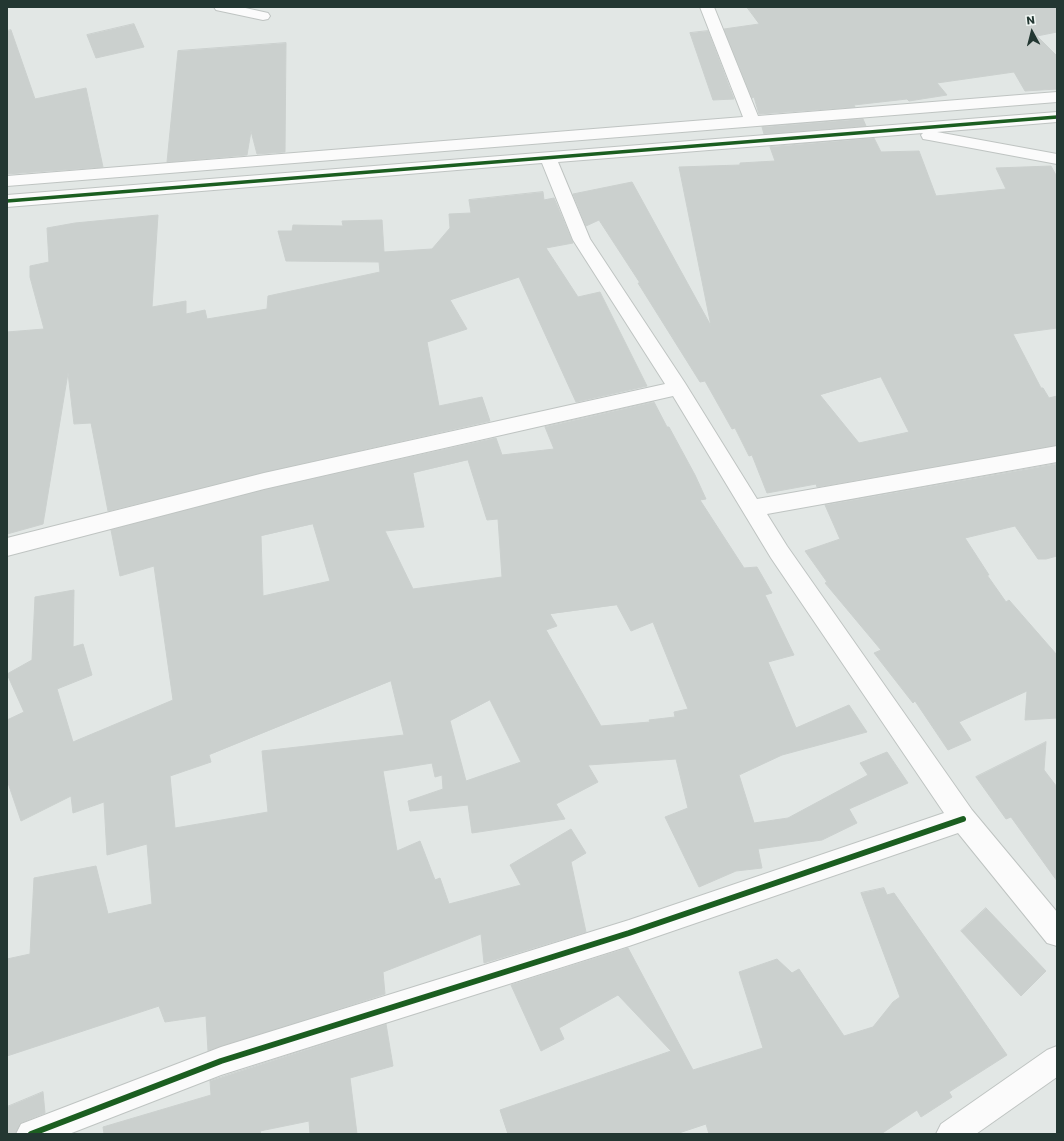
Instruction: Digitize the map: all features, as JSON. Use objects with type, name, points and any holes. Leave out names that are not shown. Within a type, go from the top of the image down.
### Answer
[{"type":"street","points":[[221,7],[263,16]]},
{"type":"street","points":[[707,7],[752,121]]},
{"type":"street","points":[[7,180],[1057,97]]},
{"type":"street","points":[[7,201],[1057,117]]},
{"type":"street","points":[[902,130],[1057,159]]},
{"type":"street","points":[[548,157],[582,240],[678,388],[779,552],[963,819],[1057,933]]},
{"type":"street","points":[[7,547],[264,481],[678,388]]},
{"type":"street","points":[[753,508],[1057,454]]},
{"type":"street","points":[[31,1134],[221,1062],[630,934],[963,819]]},
{"type":"street","points":[[951,1134],[1057,1060]]},
{"type":"building","points":[[747,7],[1057,7],[1057,32],[1037,36],[1057,56],[1057,89],[1025,91],[1014,72],[937,83],[947,95],[909,101],[907,99],[854,105],[855,107],[759,114],[754,97],[752,98],[724,29],[759,24]]},
{"type":"building","points":[[134,24],[144,47],[96,58],[87,35]]},
{"type":"building","points":[[11,30],[35,99],[86,88],[103,167],[7,174],[7,31]]},
{"type":"building","points":[[708,31],[734,99],[713,100],[690,33]]},
{"type":"building","points":[[286,43],[285,152],[257,154],[251,131],[247,155],[167,162],[178,51]]},
{"type":"building","points":[[863,119],[866,126],[764,134],[762,127]]},
{"type":"building","points":[[874,138],[881,152],[919,151],[936,196],[1006,189],[996,168],[1051,166],[1057,177],[1057,328],[1013,334],[1041,388],[1043,388],[1049,398],[1057,396],[1057,445],[817,487],[816,484],[767,493],[752,455],[749,456],[735,428],[732,429],[705,381],[700,382],[638,283],[640,283],[599,220],[586,226],[573,194],[632,182],[711,326],[679,167],[740,165],[740,163],[775,161],[770,147]],"holes":[[[881,377],[909,432],[859,443],[820,395]]]},
{"type":"building","points":[[543,192],[544,200],[554,198],[573,243],[546,248],[578,297],[600,292],[647,386],[576,402],[519,277],[450,300],[467,329],[427,342],[439,406],[482,397],[490,421],[264,472],[108,511],[91,423],[74,424],[68,373],[43,524],[7,534],[7,332],[44,329],[30,277],[30,266],[49,262],[47,228],[75,223],[158,215],[152,307],[186,301],[186,314],[205,310],[207,319],[267,309],[268,296],[380,272],[379,262],[286,261],[278,231],[292,231],[293,225],[343,226],[342,221],[382,220],[384,252],[432,249],[450,228],[449,214],[471,213],[469,200]]},
{"type":"building","points":[[654,402],[695,475],[706,499],[700,500],[744,568],[757,567],[772,593],[765,595],[794,655],[768,662],[796,728],[849,705],[867,732],[782,755],[739,775],[754,823],[788,818],[868,775],[860,763],[887,752],[908,783],[849,809],[857,823],[822,840],[758,849],[762,868],[736,871],[699,887],[665,817],[688,808],[676,759],[588,765],[598,782],[556,804],[565,819],[472,833],[468,805],[410,811],[408,801],[443,789],[442,775],[435,777],[432,763],[383,771],[397,851],[420,841],[435,880],[440,878],[449,904],[521,885],[510,865],[571,829],[586,853],[571,862],[586,932],[484,963],[481,934],[383,972],[385,994],[208,1051],[206,1016],[165,1022],[159,1006],[7,1056],[7,959],[30,954],[34,878],[96,866],[108,914],[152,904],[147,844],[107,855],[104,802],[73,813],[71,796],[21,821],[7,780],[7,720],[24,712],[7,674],[32,660],[35,597],[74,590],[73,647],[83,644],[92,675],[57,689],[73,742],[173,700],[154,566],[120,576],[111,530],[264,490],[496,438],[502,455],[554,449],[545,427]],"holes":[[[468,460],[487,520],[498,519],[502,577],[413,589],[385,531],[424,527],[413,473]],[[313,524],[330,581],[263,596],[261,536]],[[617,605],[631,631],[653,622],[688,709],[674,712],[675,717],[649,720],[650,722],[601,726],[546,630],[557,626],[550,614]],[[391,681],[404,735],[262,751],[268,812],[175,828],[170,776],[211,762],[209,755]],[[490,700],[521,762],[466,781],[450,721]]]},
{"type":"building","points":[[1057,464],[1057,556],[1046,559],[1038,559],[1015,526],[965,538],[989,575],[987,575],[1006,602],[1009,600],[1057,655],[1057,718],[1025,720],[1027,691],[959,722],[971,740],[948,750],[915,701],[913,703],[874,653],[881,650],[825,583],[827,582],[805,551],[840,539],[825,505]]},
{"type":"building","points":[[1046,742],[1044,770],[1057,787],[1057,881],[1011,817],[1006,819],[976,777]]},
{"type":"building","points":[[884,888],[887,895],[894,893],[1007,1055],[949,1092],[952,1097],[921,1117],[917,1110],[881,1134],[709,1134],[706,1124],[676,1134],[508,1134],[500,1110],[671,1051],[618,995],[559,1028],[564,1039],[541,1051],[511,985],[628,948],[693,1070],[763,1048],[739,972],[777,959],[792,973],[799,969],[844,1036],[873,1027],[893,1002],[900,997],[861,893]]},
{"type":"building","points":[[986,908],[1046,971],[1021,996],[961,931]]},
{"type":"building","points":[[386,1024],[393,1066],[350,1078],[357,1134],[310,1134],[309,1121],[260,1131],[261,1134],[104,1134],[103,1127],[211,1095],[210,1081]]},
{"type":"building","points":[[43,1092],[45,1113],[20,1123],[15,1134],[7,1134],[7,1107]]},
{"type":"cycle path","points":[[7,201],[1057,117]]},
{"type":"cycle path","points":[[31,1134],[221,1061],[629,933],[963,819]]}]
